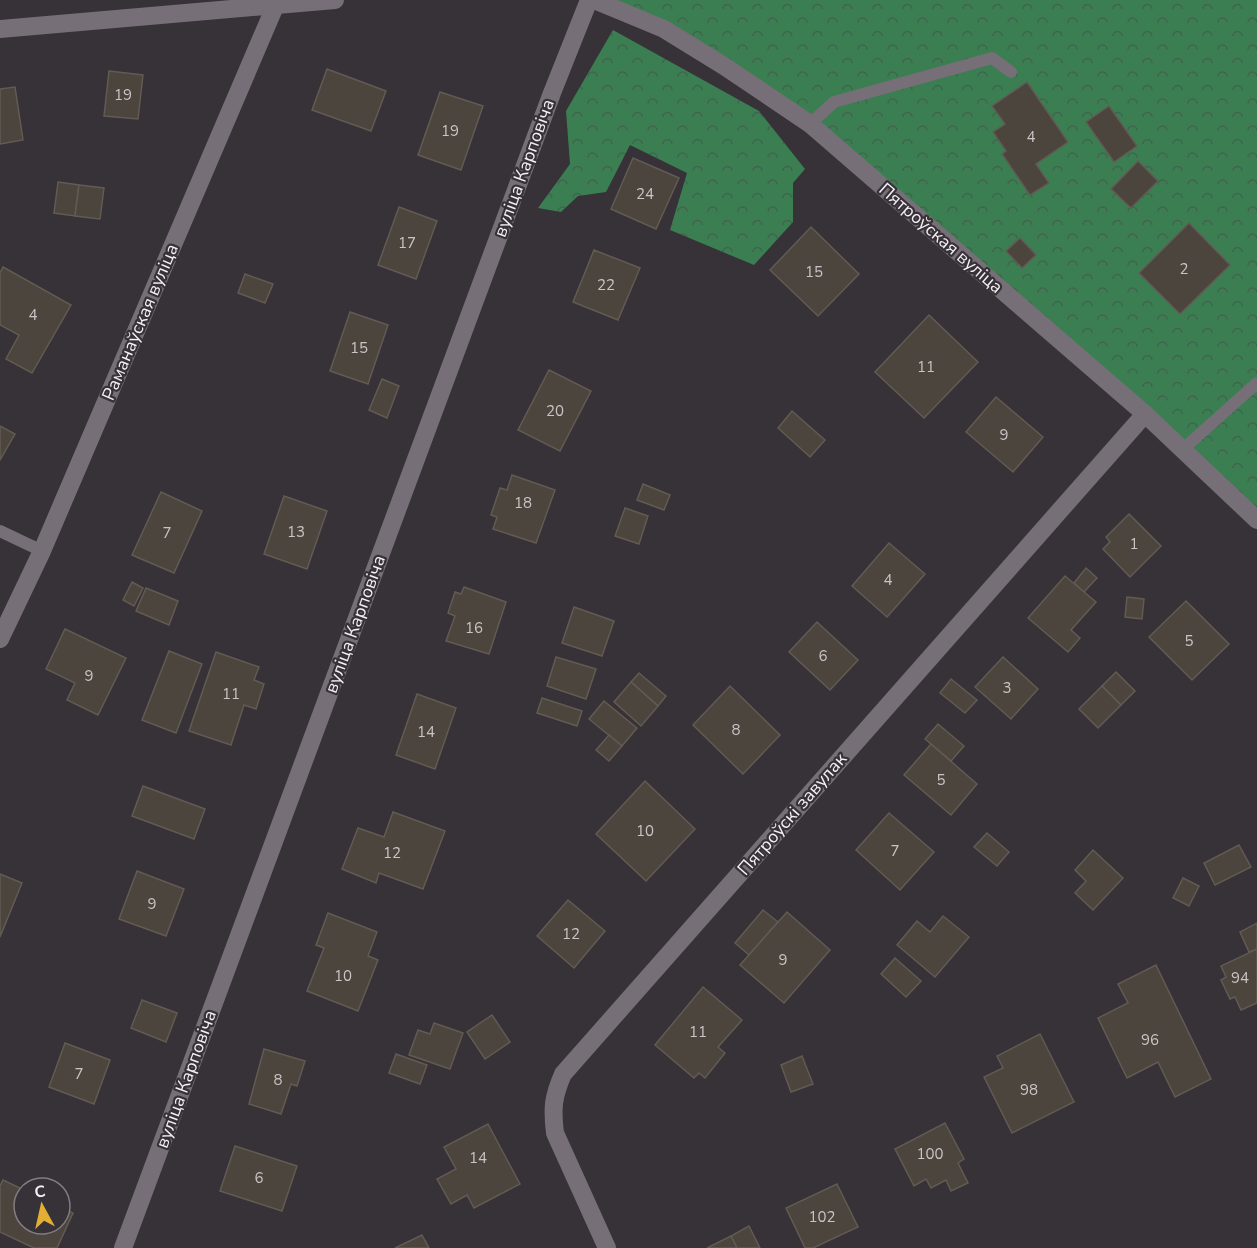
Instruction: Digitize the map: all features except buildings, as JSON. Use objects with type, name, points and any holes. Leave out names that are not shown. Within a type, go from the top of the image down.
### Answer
[{"type":"street","points":[[0,29],[312,0],[335,0]]},
{"type":"street","name":"Пятроўская вуліца","points":[[591,0],[664,29],[810,124],[1145,414],[1257,520]]},
{"type":"street","name":"вуліца Карповіча","points":[[123,1248],[552,93],[591,0]]},
{"type":"street","name":"Раманаўская вуліца","points":[[0,639],[42,550],[276,4]]},
{"type":"street","name":"Пятроўскі завулак","points":[[607,1248],[555,1133],[552,1112],[554,1094],[563,1074],[1145,414]]},
{"type":"lane","points":[[810,124],[834,102],[992,58],[1011,72]]},
{"type":"lane","points":[[1182,450],[1257,383]]},
{"type":"lane","points":[[0,531],[42,550]]},
{"type":"green space","points":[[594,0],[1257,0],[1257,520],[810,124],[724,66]]},
{"type":"green space","points":[[613,30],[759,111],[805,169],[793,183],[793,222],[754,265],[670,230],[687,173],[630,145],[606,192],[578,196],[561,212],[538,208],[570,164],[566,111]]}]
